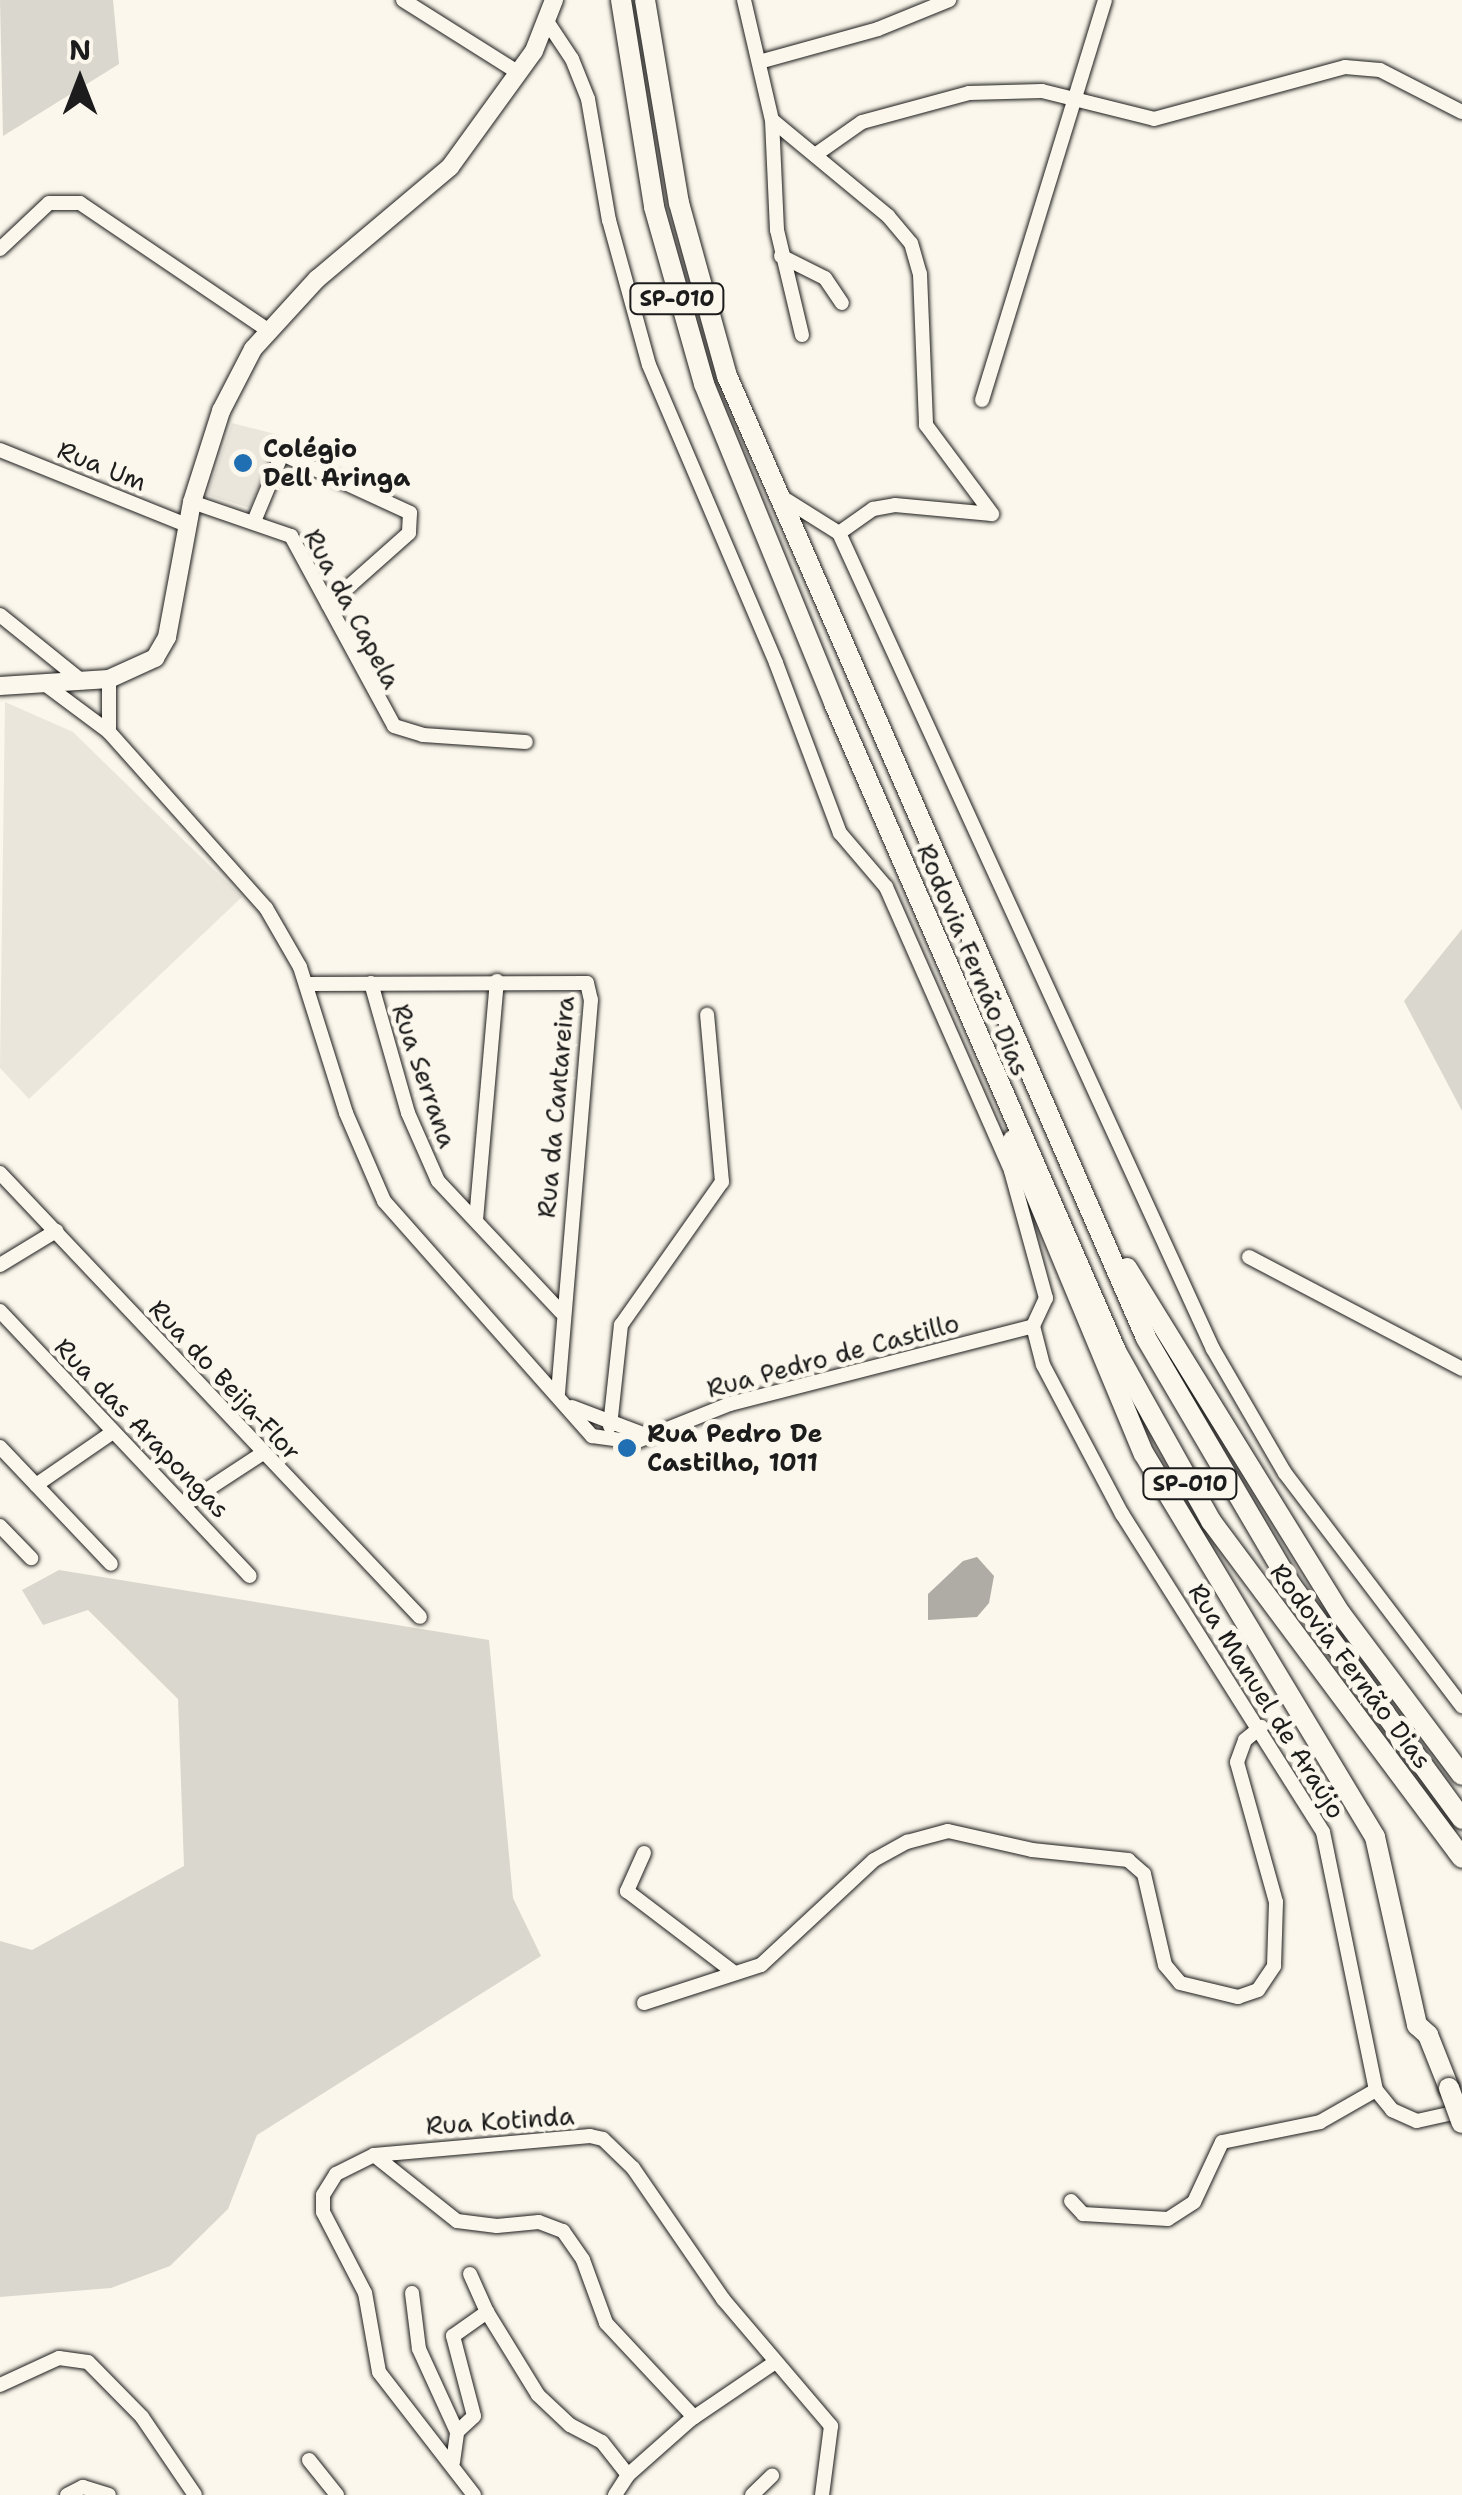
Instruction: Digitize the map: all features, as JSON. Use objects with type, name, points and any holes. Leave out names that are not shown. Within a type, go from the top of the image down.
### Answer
[{"type":"highway","name":"Rodovia Fernão Dias","points":[[621,0],[654,207],[704,384],[1116,1351],[1212,1520],[1462,1858]]},
{"type":"highway","name":"Rodovia Fernão Dias","points":[[645,0],[662,116],[700,291],[775,493],[1146,1338],[1291,1585],[1462,1819]]},
{"type":"highway","points":[[992,1066],[1024,1178],[1144,1454],[1374,1837],[1418,2026],[1428,2035],[1462,2123]]},
{"type":"highway","points":[[1080,1187],[1342,1614],[1462,1775]]},
{"type":"highway","points":[[1098,1350],[1174,1457]]},
{"type":"highway","points":[[1443,1832],[1462,1870]]},
{"type":"main road","points":[[0,686],[109,679],[138,669],[162,647],[192,502],[221,411],[266,329],[450,167],[519,73],[548,23],[554,0]]},
{"type":"street","points":[[403,0],[519,73]]},
{"type":"street","points":[[744,0],[772,120],[781,256],[802,335]]},
{"type":"street","points":[[758,62],[878,29],[949,0]]},
{"type":"street","points":[[982,400],[1104,0]]},
{"type":"street","points":[[548,23],[572,58],[588,99],[609,220],[649,365],[776,662],[840,834],[886,886],[1012,1171],[1046,1298],[1033,1326]]},
{"type":"street","points":[[816,155],[862,122],[932,102],[1002,90],[1075,96],[1110,109],[1168,118],[1345,67],[1367,67],[1462,112]]},
{"type":"street","points":[[772,120],[911,242],[920,274],[926,425],[992,514],[895,505],[873,510],[839,533]]},
{"type":"street","points":[[0,249],[49,202],[80,202],[266,329]]},
{"type":"street","points":[[781,256],[825,278],[842,302]]},
{"type":"street","name":"Rua Um","points":[[0,450],[188,525]]},
{"type":"street","points":[[255,519],[282,454],[410,513],[409,533],[328,605]]},
{"type":"street","points":[[775,493],[839,533],[1212,1349],[1285,1473],[1461,1702]]},
{"type":"street","name":"Rua da Capela","points":[[192,502],[255,519],[291,536],[394,726],[424,735],[526,742]]},
{"type":"street","points":[[0,615],[83,682]]},
{"type":"street","points":[[109,679],[109,732]]},
{"type":"street","name":"Rua Pedro de Castillo","points":[[42,682],[109,732],[266,908],[307,984],[346,1113],[384,1201],[592,1436],[625,1444],[746,1400],[1033,1326]]},
{"type":"street","points":[[476,1220],[497,981]]},
{"type":"street","name":"Rua da Cantareira","points":[[307,984],[581,981],[590,991],[561,1312],[562,1400]]},
{"type":"street","name":"Rua Serrana","points":[[371,983],[429,1162],[444,1190],[561,1312]]},
{"type":"street","points":[[610,1426],[621,1325],[722,1182],[707,1015]]},
{"type":"street","name":"Rua do Beija-Flor","points":[[0,1173],[420,1617]]},
{"type":"street","points":[[0,1265],[56,1232]]},
{"type":"street","points":[[1250,1257],[1462,1369]]},
{"type":"street","name":"Rua das Arapongas","points":[[0,1312],[250,1576]]},
{"type":"street","name":"Rua Manuel de Araújo","points":[[1033,1326],[1044,1365],[1085,1449],[1324,1832],[1376,2090]]},
{"type":"street","points":[[562,1400],[610,1426],[648,1436]]},
{"type":"street","points":[[36,1485],[113,1432]]},
{"type":"street","points":[[0,1447],[112,1564]]},
{"type":"street","points":[[185,1504],[263,1453]]},
{"type":"street","points":[[0,1526],[31,1558]]},
{"type":"street","points":[[644,2003],[732,1971],[761,1965],[874,1860],[907,1842],[948,1831],[1032,1850],[1128,1860],[1144,1874],[1165,1965],[1180,1984],[1238,1998],[1258,1990],[1274,1966],[1276,1902],[1236,1762],[1245,1740],[1261,1728]]},
{"type":"street","points":[[644,1853],[627,1891],[732,1971]]},
{"type":"street","points":[[1071,2200],[1083,2214],[1168,2219],[1194,2202],[1222,2142],[1320,2122],[1376,2090],[1392,2110],[1417,2121],[1462,2111]]},
{"type":"street","name":"Rua Kotinda","points":[[474,2495],[453,2462],[379,2372],[365,2293],[323,2212],[330,2180],[374,2155],[604,2139],[633,2168],[692,2257],[774,2363],[830,2426],[822,2495]]},
{"type":"street","points":[[374,2155],[457,2221],[498,2226],[539,2222],[563,2230],[574,2242],[606,2323],[694,2418]]},
{"type":"street","points":[[470,2274],[487,2312],[538,2396],[570,2425],[602,2442],[628,2474]]},
{"type":"street","points":[[412,2293],[419,2349],[457,2432],[453,2462]]},
{"type":"street","points":[[457,2432],[472,2424],[474,2406],[453,2336],[487,2312]]},
{"type":"street","points":[[0,2386],[59,2358],[88,2362],[142,2418],[195,2495]]},
{"type":"street","points":[[615,2495],[628,2474],[694,2418],[774,2363]]},
{"type":"street","points":[[309,2460],[338,2495]]},
{"type":"street","points":[[752,2495],[772,2476]]},
{"type":"street","points":[[67,2495],[83,2487],[109,2495]]},
{"type":"shaded area","points":[[0,0],[113,0],[119,64],[3,136]]},
{"type":"shaded area","name":"Colégio Dell Aringa","points":[[232,423],[279,435],[250,508],[207,495]]},
{"type":"shaded area","points":[[5,702],[73,732],[242,897],[29,1099],[0,1068]]},
{"type":"shaded area","points":[[1462,929],[1462,1111],[1404,1001]]},
{"type":"shaded area","points":[[977,1557],[994,1576],[989,1603],[977,1617],[928,1620],[928,1594],[963,1561]]},
{"type":"shaded area","points":[[59,1570],[489,1640],[513,1898],[541,1956],[257,2135],[228,2209],[170,2266],[111,2288],[0,2297],[0,1941],[32,1950],[184,1866],[178,1699],[88,1610],[43,1625],[22,1590]]},
{"type":"place","name":"Colégio Dell Aringa","points":[[243,463]]},
{"type":"place","name":"Rua Pedro De Castilho, 1011","points":[[627,1448]]}]
